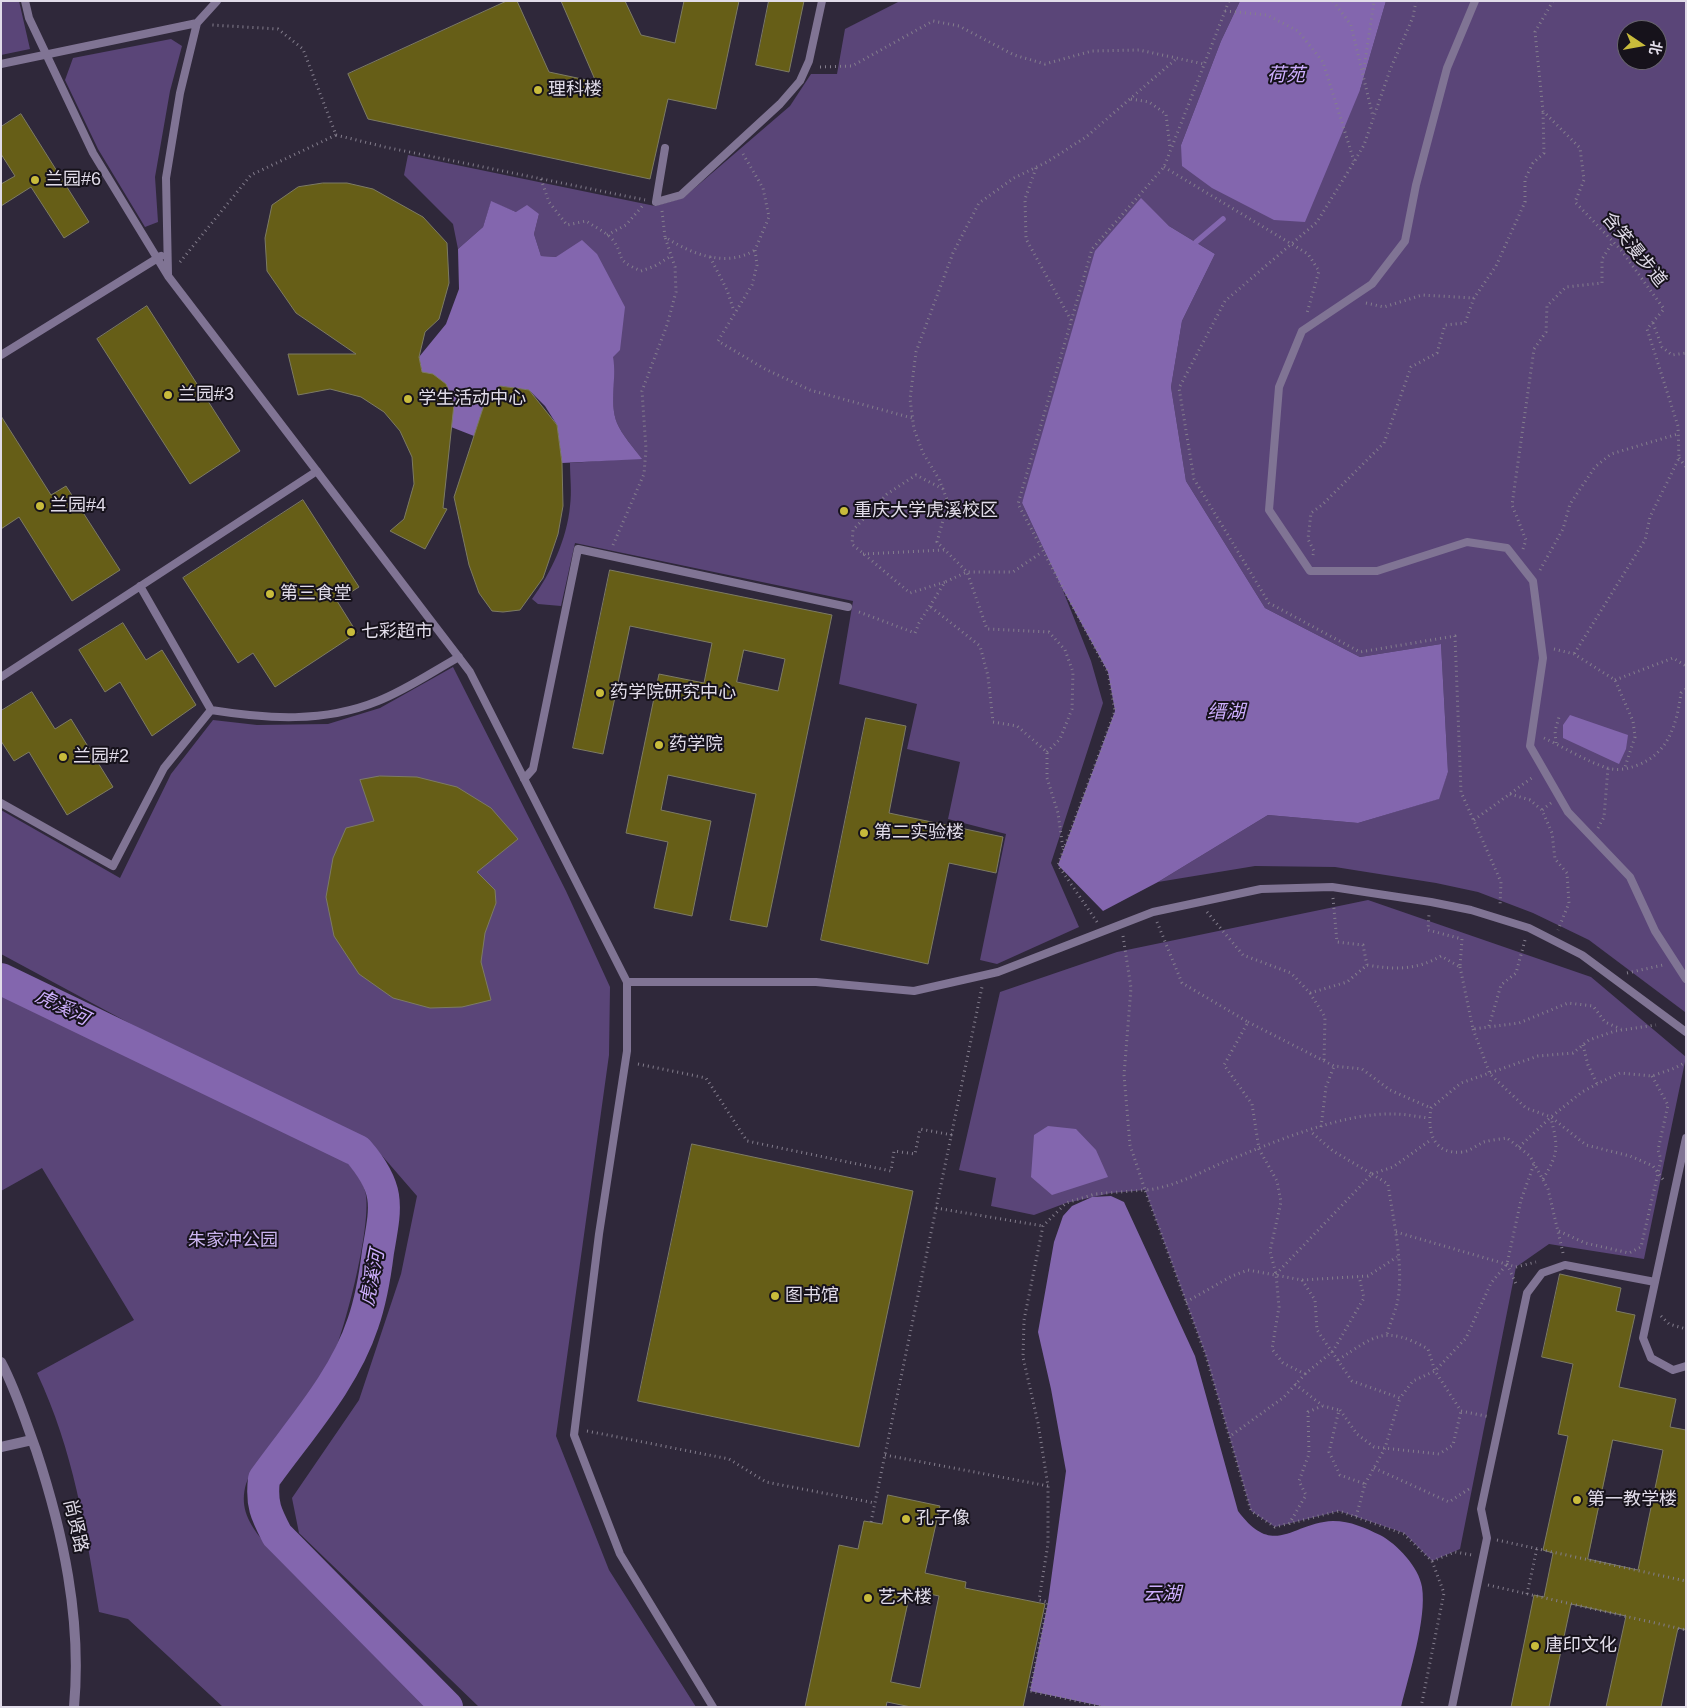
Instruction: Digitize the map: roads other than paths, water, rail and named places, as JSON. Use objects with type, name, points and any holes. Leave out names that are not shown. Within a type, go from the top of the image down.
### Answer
[{"type":"street","name":"尚贤路","points":[[1,1362],[15,1388],[53,1501],[67,1563],[74,1629],[74,1707]]},
{"type":"street","points":[[1,1447],[32,1440]]},
{"type":"lane","points":[[25,1],[29,18],[93,153],[168,276],[470,672],[627,982],[625,1061],[599,1234],[574,1435],[620,1554],[713,1707]]},
{"type":"lane","points":[[168,276],[166,178],[180,93],[198,24],[216,1]]},
{"type":"lane","points":[[665,148],[656,202],[681,195],[780,104],[800,81],[807,67],[822,1]]},
{"type":"lane","points":[[1475,1],[1447,68],[1416,185],[1405,241],[1372,284],[1302,331],[1279,387],[1269,510],[1310,571],[1377,571],[1466,542],[1507,548],[1533,581],[1542,646],[1543,658],[1530,746],[1568,812],[1630,877],[1655,931],[1686,979]]},
{"type":"lane","points":[[1,64],[198,24]]},
{"type":"lane","points":[[1,355],[168,253]]},
{"type":"lane","points":[[1,677],[317,471]]},
{"type":"lane","points":[[524,779],[533,769],[578,549],[848,607]]},
{"type":"lane","points":[[140,586],[211,710]]},
{"type":"lane","points":[[211,710],[261,718],[326,716],[378,701],[459,657]]},
{"type":"lane","points":[[1,803],[113,866],[164,768],[211,710]]},
{"type":"lane","points":[[627,982],[816,982],[914,991],[998,972],[1102,930],[1153,912],[1261,889],[1332,887],[1431,902],[1528,928],[1582,955],[1682,1029]]},
{"type":"lane","points":[[1686,1138],[1643,1338],[1651,1358],[1673,1370],[1686,1366]]},
{"type":"lane","points":[[1452,1707],[1487,1538],[1481,1509],[1527,1293],[1542,1273],[1565,1265],[1655,1282]]},
{"type":"water","name":"荷苑","points":[[1240,1],[1386,1],[1360,90],[1305,222],[1274,220],[1212,188],[1182,166],[1181,145],[1221,41]]},
{"type":"water","name":"缙湖","points":[[1141,198],[1169,226],[1215,254],[1182,321],[1171,387],[1186,481],[1265,608],[1360,657],[1441,644],[1448,772],[1439,799],[1358,823],[1268,815],[1158,882],[1103,911],[1058,865],[1115,711],[1108,672],[1062,588],[1022,503],[1095,251]]},
{"type":"water","points":[[491,201],[516,212],[527,205],[539,214],[534,234],[541,256],[556,257],[582,240],[597,254],[625,307],[620,350],[613,357],[615,415],[622,432],[642,459],[562,463],[557,425],[545,406],[529,390],[500,386],[485,402],[474,436],[451,427],[422,372],[419,357],[446,324],[459,289],[458,249],[483,227]]},
{"type":"water","points":[[1570,715],[1628,735],[1626,749],[1619,764],[1563,738],[1563,725]]},
{"type":"water","points":[[1048,1126],[1076,1129],[1096,1150],[1108,1177],[1052,1195],[1031,1177],[1034,1135]]},
{"type":"water","name":"云湖","points":[[1111,1196],[1124,1202],[1195,1356],[1238,1511],[1251,1525],[1262,1533],[1273,1536],[1283,1535],[1318,1523],[1333,1521],[1358,1525],[1387,1539],[1400,1550],[1417,1572],[1422,1587],[1422,1615],[1401,1707],[1106,1707],[1030,1691],[1048,1602],[1066,1471],[1038,1332],[1054,1242],[1063,1216],[1072,1206],[1092,1197]]},
{"type":"waterway","points":[[1196,242],[1223,219]]},
{"type":"waterway","name":"虎溪河","points":[[1,979],[358,1151],[369,1164],[381,1188],[384,1210],[372,1288],[363,1323],[355,1344],[333,1385],[264,1479],[264,1502],[267,1515],[277,1535],[447,1707]]},
{"type":"place","name":"理科楼","points":[[538,90]]},
{"type":"place","name":"兰园#6","points":[[35,180]]},
{"type":"place","name":"兰园#3","points":[[168,395]]},
{"type":"place","name":"学生活动中心","points":[[408,399]]},
{"type":"place","name":"兰园#4","points":[[40,506]]},
{"type":"place","name":"重庆大学虎溪校区","points":[[844,511]]},
{"type":"place","name":"第三食堂","points":[[270,594]]},
{"type":"place","name":"七彩超市","points":[[351,632]]},
{"type":"place","name":"药学院研究中心","points":[[600,693]]},
{"type":"place","name":"药学院","points":[[659,745]]},
{"type":"place","name":"兰园#2","points":[[63,757]]},
{"type":"place","name":"第二实验楼","points":[[864,833]]},
{"type":"place","name":"图书馆","points":[[775,1296]]},
{"type":"place","name":"第一教学楼","points":[[1577,1500]]},
{"type":"place","name":"孔子像","points":[[906,1519]]},
{"type":"place","name":"艺术楼","points":[[868,1598]]},
{"type":"place","name":"唐印文化","points":[[1535,1646]]},
{"type":"park label","name":"朱家冲公园","points":[[233,1241]]}]
